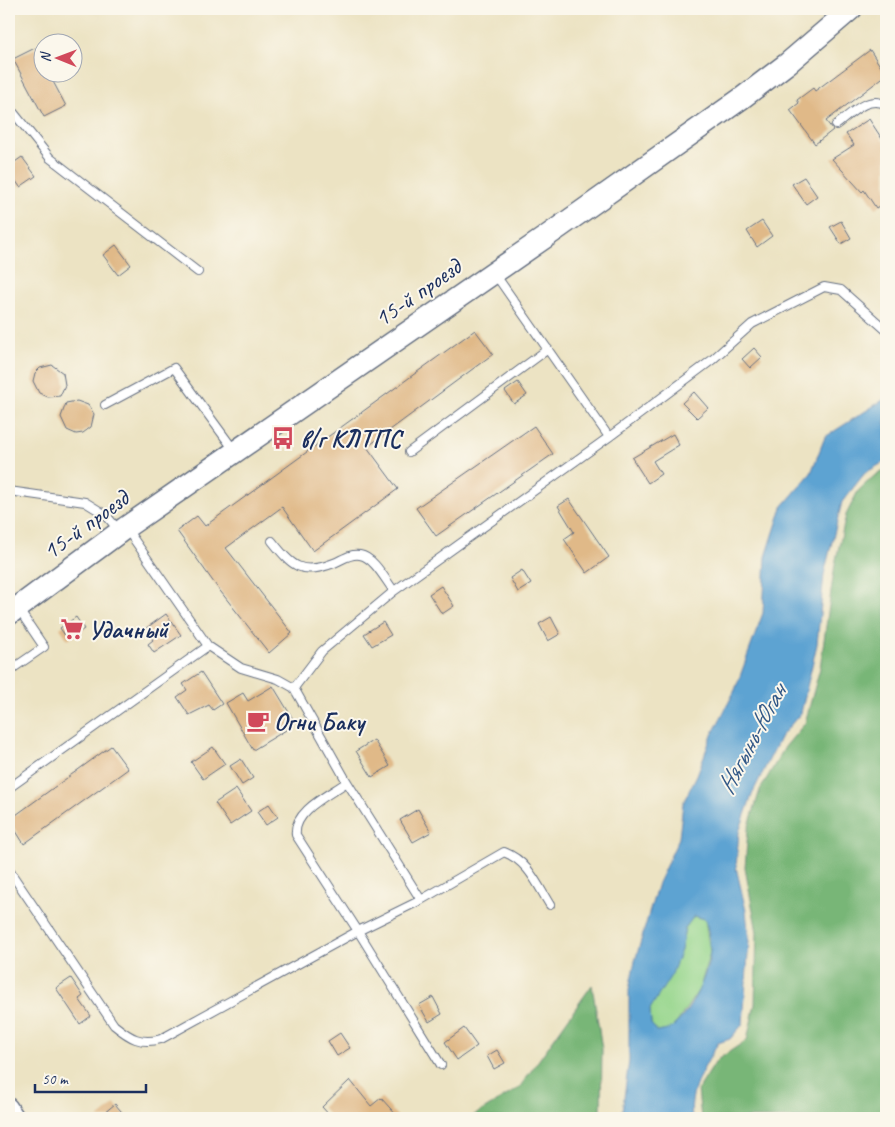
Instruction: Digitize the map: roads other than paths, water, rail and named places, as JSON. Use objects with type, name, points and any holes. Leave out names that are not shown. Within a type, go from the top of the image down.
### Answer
[{"type":"main road","name":"15-й проезд","points":[[13,611],[123,530],[742,98],[788,63],[852,9]]},
{"type":"street","points":[[9,1106],[17,1118]]},
{"type":"lane","points":[[836,125],[869,102],[880,101],[886,104]]},
{"type":"lane","points":[[9,107],[50,158],[198,272]]},
{"type":"lane","points":[[494,272],[610,437]]},
{"type":"lane","points":[[294,688],[322,651],[394,591],[610,437],[712,360],[752,324],[824,287],[842,290],[886,330]]},
{"type":"lane","points":[[409,452],[548,349]]},
{"type":"lane","points":[[105,404],[174,368],[236,452]]},
{"type":"lane","points":[[9,491],[85,502],[106,515],[123,530],[208,646],[224,659],[241,668],[278,679],[294,688],[346,782],[421,900]]},
{"type":"lane","points":[[272,541],[294,566],[305,569],[334,563],[346,556],[360,555],[371,562],[394,591]]},
{"type":"lane","points":[[9,671],[44,647],[13,611]]},
{"type":"lane","points":[[9,788],[208,646]]},
{"type":"lane","points":[[346,782],[300,816],[295,826],[296,835],[441,1065]]},
{"type":"lane","points":[[9,870],[114,1025],[131,1039],[150,1042],[161,1039],[358,931],[421,900],[504,852],[518,858],[533,876],[550,905]]},
{"type":"water","name":"Нягынь-Юган","points":[[886,398],[886,461],[865,473],[842,502],[824,574],[817,644],[801,713],[781,736],[753,792],[739,832],[736,867],[746,911],[749,940],[743,1024],[730,1039],[718,1043],[703,1070],[695,1088],[691,1108],[692,1118],[623,1118],[622,1112],[629,1061],[629,989],[635,961],[658,883],[679,838],[683,803],[697,775],[711,737],[735,690],[763,613],[766,557],[782,507],[811,473],[825,437]],"holes":[[[694,916],[705,919],[709,934],[710,950],[702,981],[691,1005],[684,1015],[669,1029],[658,1032],[651,1024],[650,1009],[672,974],[681,950],[685,928]]]},
{"type":"place","name":"в/г КЛТПС","points":[[283,438]]},
{"type":"place","name":"Удачный","points":[[72,629]]},
{"type":"place","name":"Огни Баку","points":[[258,721]]}]
